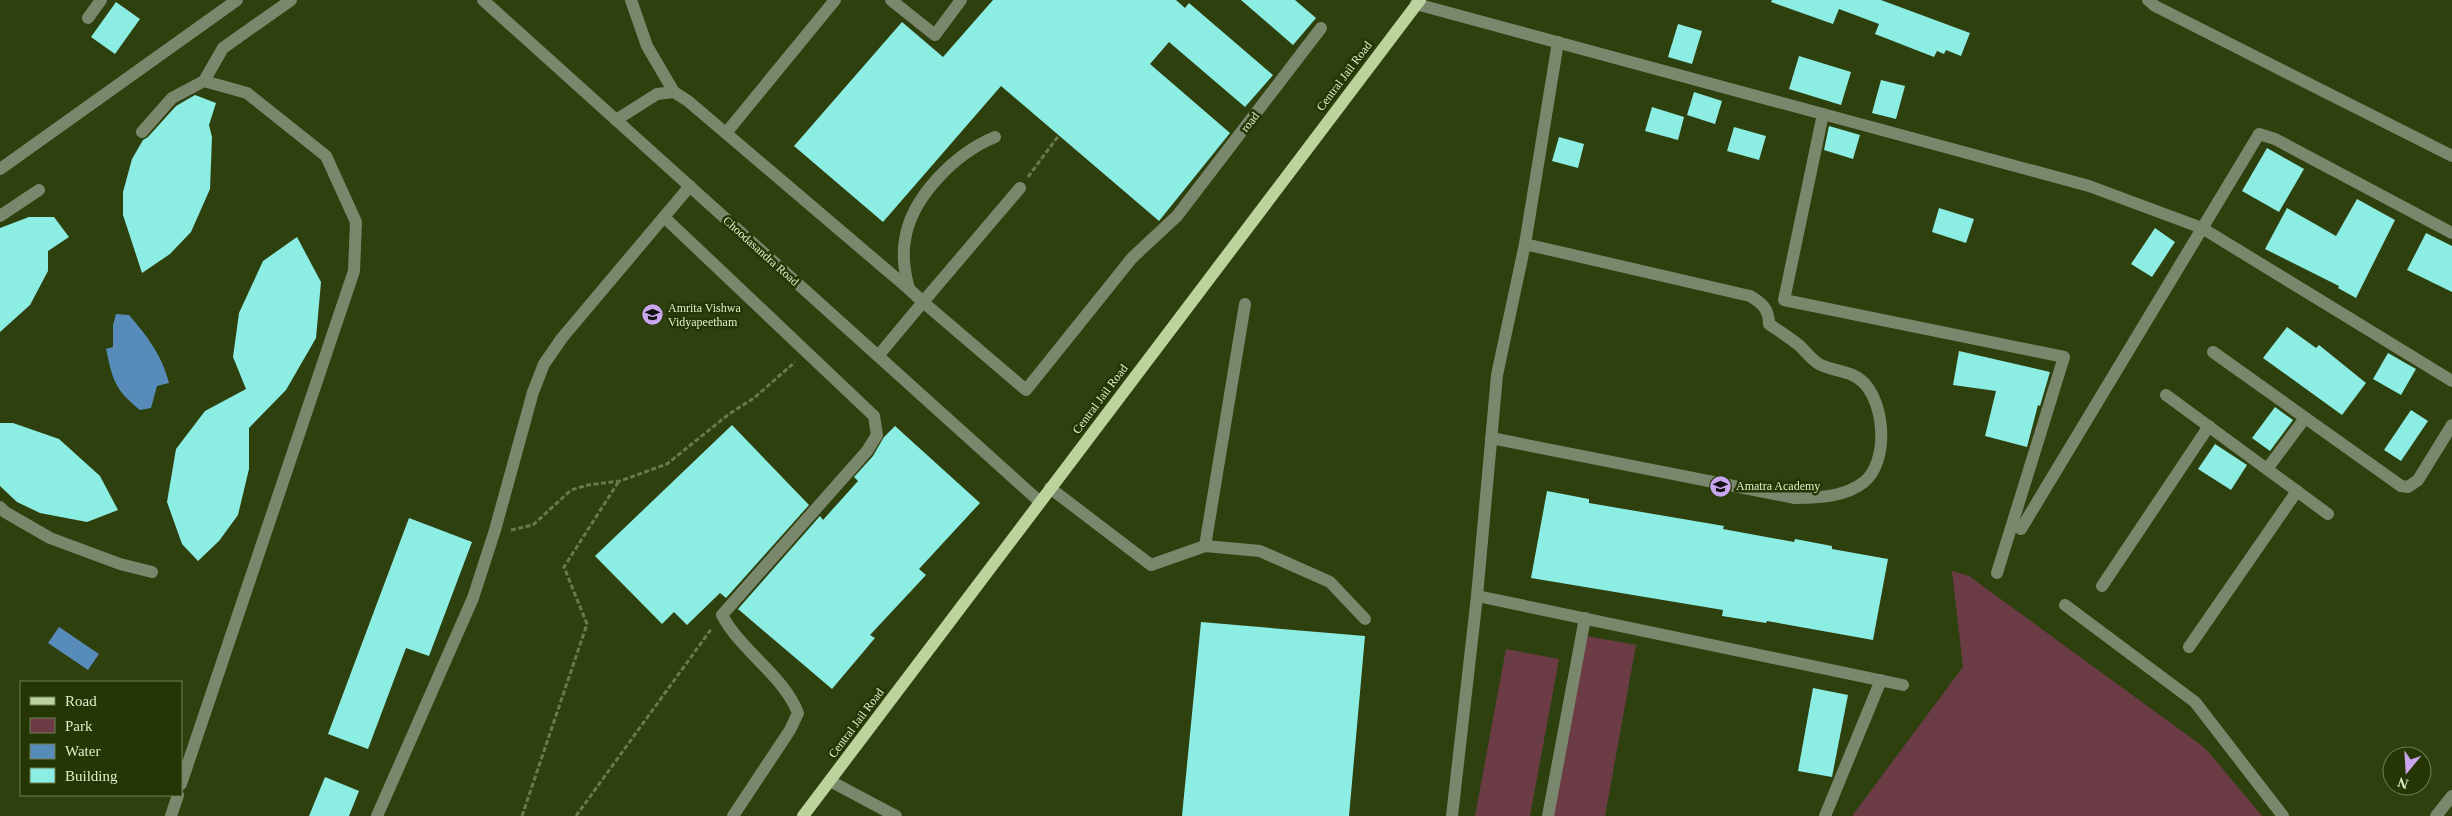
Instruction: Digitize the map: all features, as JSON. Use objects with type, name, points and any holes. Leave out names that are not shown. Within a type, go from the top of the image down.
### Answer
[{"type":"main road","name":"Central Jail Road","points":[[803,816],[1418,2]]},
{"type":"street","points":[[88,18],[101,0]]},
{"type":"street","points":[[0,169],[237,0]]},
{"type":"street","points":[[142,132],[172,98],[204,81],[223,48],[290,0]]},
{"type":"street","name":"Choodasandra Road","points":[[483,0],[1040,501]]},
{"type":"street","points":[[631,0],[647,46],[674,92],[688,100],[923,302]]},
{"type":"street","points":[[726,133],[835,0]]},
{"type":"street","points":[[891,0],[935,35],[960,0]]},
{"type":"street","points":[[2148,0],[2164,10],[2452,156]]},
{"type":"street","points":[[1418,2],[1558,42],[2089,186],[2202,228],[2452,381]]},
{"type":"street","name":"road","points":[[923,302],[1026,390],[1132,258],[1178,216],[1321,28]]},
{"type":"street","points":[[1452,816],[1477,596],[1497,375],[1525,244],[1558,42]]},
{"type":"street","points":[[182,781],[354,271],[356,222],[326,156],[247,93],[204,81]]},
{"type":"street","points":[[616,120],[657,94],[674,92]]},
{"type":"street","points":[[1823,114],[1784,300],[2064,358],[1997,573]]},
{"type":"street","points":[[2021,529],[2259,134],[2275,140],[2452,233]]},
{"type":"street","points":[[909,289],[905,272],[904,242],[914,212],[943,172],[978,144],[995,137]]},
{"type":"street","points":[[377,816],[473,598],[495,530],[533,392],[544,364],[562,338],[690,186]]},
{"type":"street","points":[[878,356],[1020,188]]},
{"type":"street","points":[[0,216],[39,190]]},
{"type":"street","points":[[664,217],[874,416],[878,435],[867,451],[722,615],[730,632],[792,699],[798,713],[790,730],[733,816]]},
{"type":"street","points":[[1491,438],[1795,498],[1814,498],[1844,493],[1865,481],[1874,469],[1880,447],[1882,423],[1876,402],[1864,384],[1853,374],[1818,364],[1800,346],[1769,324],[1769,313],[1761,303],[1750,296],[1525,244]]},
{"type":"street","points":[[1205,546],[1245,304]]},
{"type":"street","points":[[2213,352],[2400,486],[2408,487],[2418,480],[2452,425]]},
{"type":"street","points":[[2166,395],[2328,514]]},
{"type":"street","points":[[2267,469],[2305,418]]},
{"type":"street","points":[[2102,586],[2209,426]]},
{"type":"street","points":[[1050,488],[1151,565],[1205,546],[1260,551],[1330,582],[1365,620]]},
{"type":"street","points":[[2188,647],[2297,491]]},
{"type":"street","points":[[0,506],[5,512],[50,538],[120,564],[152,572]]},
{"type":"street","points":[[1477,596],[1903,685]]},
{"type":"street","points":[[2065,605],[2195,702],[2283,816]]},
{"type":"street","points":[[1548,816],[1585,618]]},
{"type":"street","points":[[1825,816],[1881,680]]},
{"type":"street","points":[[830,781],[896,816]]},
{"type":"street","points":[[171,816],[178,796]]},
{"type":"street","points":[[2436,816],[2452,796]]},
{"type":"path","points":[[1020,188],[1059,135]]},
{"type":"path","points":[[495,530],[518,530],[533,525],[571,490],[588,485],[620,481],[667,464],[729,414],[754,398],[781,376],[805,351]]},
{"type":"path","points":[[522,816],[587,624],[564,567],[620,481]]},
{"type":"path","points":[[576,816],[722,615]]},
{"type":"green space","points":[[1952,571],[1969,576],[2205,748],[2262,816],[1852,816],[1963,667]]},
{"type":"green space","points":[[1586,636],[1636,645],[1605,816],[1552,816]]},
{"type":"green space","points":[[1506,649],[1559,659],[1530,816],[1475,816]]},
{"type":"water","points":[[116,314],[129,315],[153,346],[166,373],[169,383],[157,386],[151,408],[140,410],[131,403],[120,390],[113,376],[106,349],[113,347],[113,325]]},
{"type":"water","points":[[59,627],[99,654],[88,670],[48,643]]},
{"type":"building","points":[[993,0],[1176,0],[1185,8],[1189,3],[1273,75],[1245,107],[1169,42],[1150,64],[1230,133],[1159,221],[1001,86],[883,222],[794,146],[902,22],[943,57]]},
{"type":"building","points":[[1241,0],[1295,0],[1316,18],[1293,45]]},
{"type":"building","points":[[1772,0],[1881,0],[1970,33],[1961,56],[1946,50],[1944,54],[1937,51],[1934,57],[1875,34],[1879,24],[1839,9],[1833,24],[1771,2]]},
{"type":"building","points":[[116,2],[140,19],[115,54],[91,37]]},
{"type":"building","points":[[1678,24],[1702,31],[1692,64],[1668,57]]},
{"type":"building","points":[[1799,56],[1851,72],[1841,105],[1789,89]]},
{"type":"building","points":[[1881,80],[1905,86],[1896,119],[1872,113]]},
{"type":"building","points":[[1694,92],[1722,101],[1715,124],[1687,115]]},
{"type":"building","points":[[195,95],[216,103],[209,125],[212,137],[210,189],[191,232],[170,254],[142,273],[123,215],[123,192],[132,159],[143,140],[176,106]]},
{"type":"building","points":[[1652,107],[1684,117],[1678,140],[1645,131]]},
{"type":"building","points":[[1829,126],[1860,135],[1853,159],[1824,150]]},
{"type":"building","points":[[1734,127],[1766,136],[1759,160],[1727,151]]},
{"type":"building","points":[[1559,137],[1584,144],[1578,168],[1552,161]]},
{"type":"building","points":[[2267,148],[2304,169],[2279,212],[2242,191]]},
{"type":"building","points":[[2357,199],[2395,220],[2356,298],[2338,288],[2339,286],[2265,249],[2287,208],[2336,236]]},
{"type":"building","points":[[1939,208],[1974,219],[1966,243],[1932,232]]},
{"type":"building","points":[[29,217],[54,217],[69,237],[48,251],[48,271],[30,305],[0,332],[0,228]]},
{"type":"building","points":[[2155,228],[2175,242],[2152,277],[2131,264]]},
{"type":"building","points":[[2426,233],[2452,246],[2452,292],[2407,270]]},
{"type":"building","points":[[297,237],[321,282],[316,338],[286,390],[249,428],[249,469],[238,515],[219,541],[198,561],[182,544],[167,502],[176,449],[205,411],[246,389],[233,357],[239,313],[263,261]]},
{"type":"building","points":[[2287,327],[2316,348],[2319,345],[2366,383],[2342,415],[2263,358]]},
{"type":"building","points":[[1959,351],[2050,372],[2040,406],[2038,405],[2027,447],[1985,436],[1996,391],[1953,385]]},
{"type":"building","points":[[2388,353],[2416,369],[2401,395],[2373,379]]},
{"type":"building","points":[[2275,407],[2293,420],[2270,451],[2252,438]]},
{"type":"building","points":[[2411,410],[2428,421],[2401,461],[2384,450]]},
{"type":"building","points":[[0,423],[13,423],[59,439],[100,476],[118,510],[87,522],[40,513],[17,502],[0,486]]},
{"type":"building","points":[[732,425],[809,505],[726,598],[720,593],[687,625],[674,612],[662,624],[595,556]]},
{"type":"building","points":[[895,426],[980,503],[919,569],[926,575],[870,635],[875,638],[832,689],[738,609],[820,516],[823,520],[858,481],[854,477],[873,456],[884,437]]},
{"type":"building","points":[[2215,444],[2247,465],[2231,490],[2198,469]]},
{"type":"building","points":[[1547,491],[1589,499],[1589,503],[1724,526],[1723,529],[1794,542],[1795,539],[1832,546],[1832,549],[1888,559],[1873,640],[1767,621],[1766,623],[1722,616],[1723,610],[1531,578]]},
{"type":"building","points":[[409,518],[472,542],[429,656],[406,648],[368,749],[328,734]]},
{"type":"building","points":[[1201,622],[1365,636],[1349,816],[1182,816]]},
{"type":"building","points":[[1813,688],[1848,695],[1832,777],[1798,771]]},
{"type":"building","points":[[325,777],[359,791],[349,816],[309,816]]},
{"type":"place","name":"Amrita Vishwa Vidyapeetham","points":[[652,315]]},
{"type":"place","name":"Amatra Academy","points":[[1720,486]]}]
